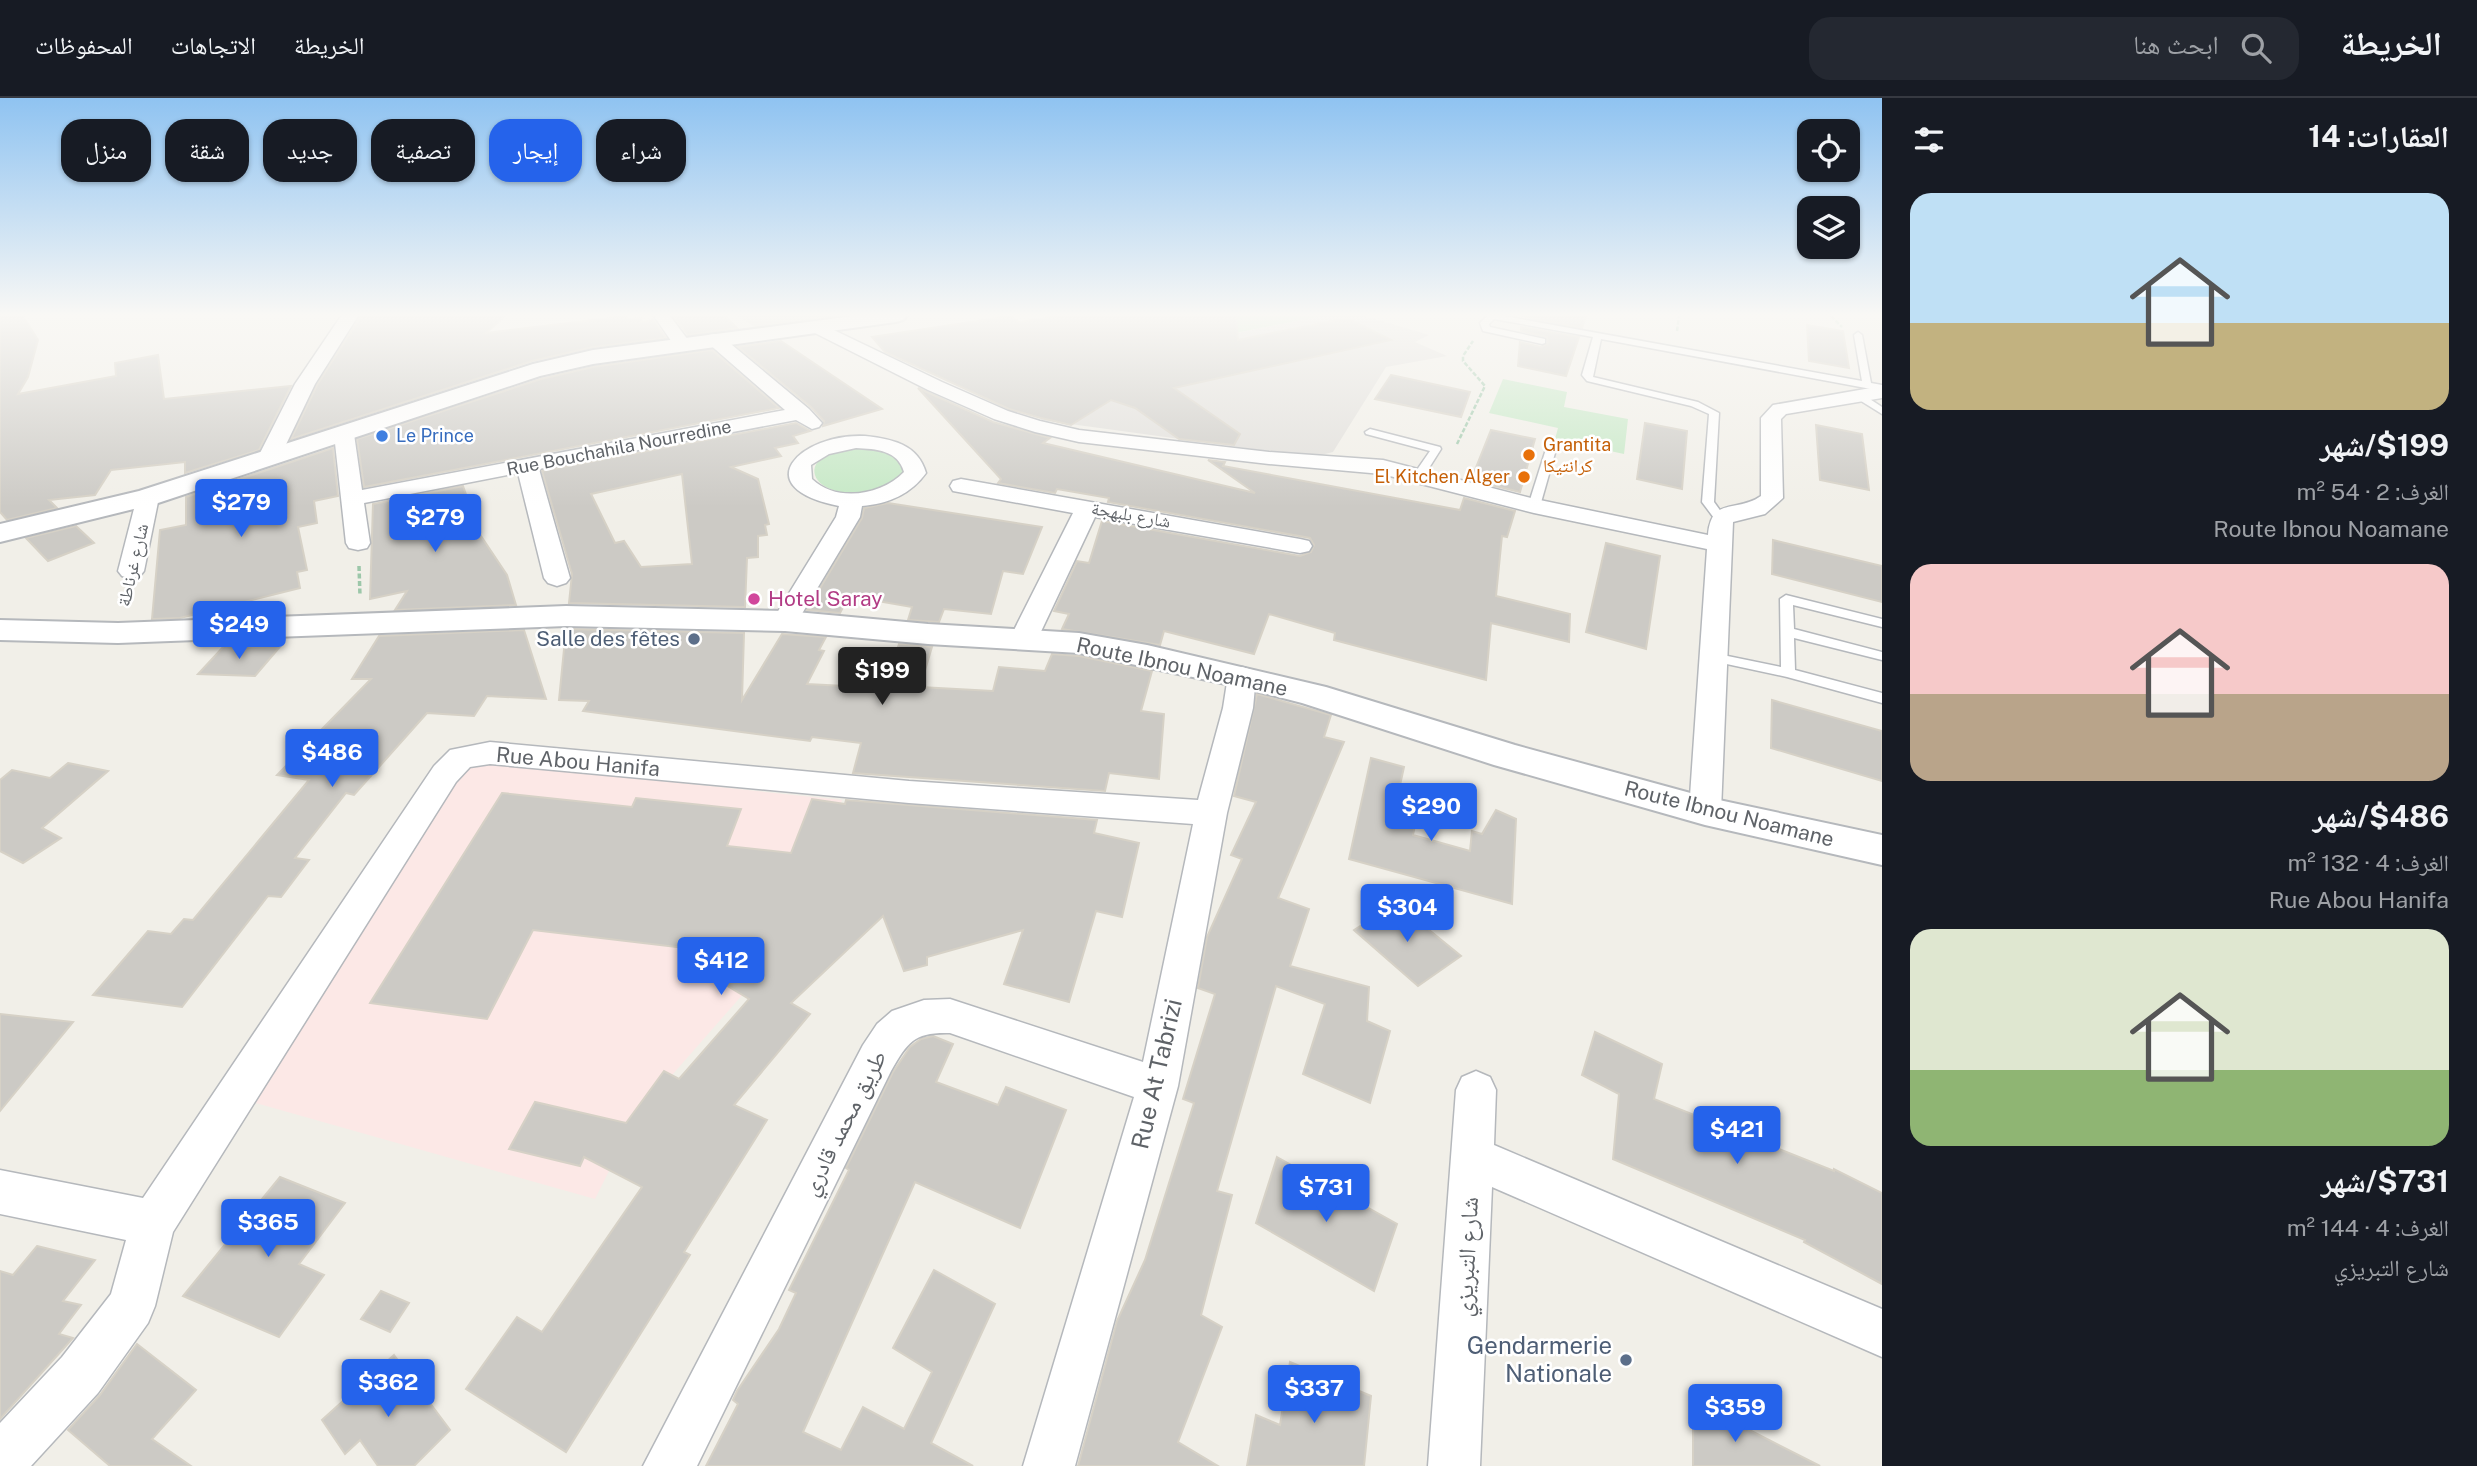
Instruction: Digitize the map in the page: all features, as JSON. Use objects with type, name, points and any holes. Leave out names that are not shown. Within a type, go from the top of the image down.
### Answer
[{"type":"street","points":[[269,457],[279,431],[307,380]]},
{"type":"street","points":[[0,533],[148,497],[344,435],[503,380]]},
{"type":"street","points":[[762,380],[836,445]]},
{"type":"street","points":[[924,380],[1035,426],[1079,436],[1269,458],[1360,463],[1534,506],[1719,532]]},
{"type":"street","points":[[1705,811],[1719,532],[1728,513],[1757,509],[1772,498],[1771,418],[1780,409],[1872,390]]},
{"type":"street","name":"Rue Bouchahila Nourredine","points":[[354,498],[802,413]]},
{"type":"street","points":[[344,435],[358,543]]},
{"type":"street","points":[[856,442],[884,445],[906,454],[914,463],[915,473],[901,488],[885,495],[852,500],[834,498],[811,490],[802,481],[799,472],[803,462],[814,453],[836,445],[856,442]]},
{"type":"street","points":[[527,467],[557,578]]},
{"type":"street","name":"شارع بلبهجة","points":[[961,486],[1300,545]]},
{"type":"street","name":"شارع غرناطة","points":[[131,571],[148,497]]},
{"type":"street","points":[[785,621],[848,517],[852,500]]},
{"type":"street","points":[[1023,640],[1087,508]]},
{"type":"street","name":"Route Ibnou Noamane","points":[[0,631],[118,632],[566,617],[785,621],[1079,643],[1242,676],[1314,695],[1507,756],[1705,811],[1882,850]]},
{"type":"street","name":"Rue At Tabrizi","points":[[1049,1466],[1158,1086],[1210,813],[1238,708],[1242,676]]},
{"type":"street","name":"Rue Abou Hanifa","points":[[0,1461],[80,1375],[131,1306],[153,1223],[445,774],[461,758],[490,753],[909,792],[1210,813]]},
{"type":"street","name":"طريق محمد قادري","points":[[669,1466],[888,1037],[907,1020],[927,1015],[950,1016],[1158,1086]]},
{"type":"street","name":"شارع التبريزي","points":[[1454,1466],[1476,1090]]},
{"type":"street","points":[[1472,1157],[1882,1333]]},
{"type":"street","points":[[0,1192],[153,1223]]},
{"type":"lane","points":[[1593,380],[1694,404],[1714,413],[1708,502],[1719,532]]},
{"type":"lane","points":[[1821,380],[1872,390],[1882,411]]},
{"type":"lane","points":[[1370,432],[1436,449],[1418,477]]},
{"type":"lane","points":[[1534,506],[1552,446]]},
{"type":"lane","points":[[1788,673],[1786,599],[1882,623]]},
{"type":"lane","points":[[1788,632],[1882,656]]},
{"type":"lane","points":[[1713,657],[1788,673],[1882,698]]},
{"type":"path","points":[[1436,449],[1458,444],[1485,386],[1480,380]]},
{"type":"path","points":[[358,543],[361,625]]},
{"type":"shaded area","points":[[1088,380],[1378,380],[1333,452],[1313,457],[1041,420]]},
{"type":"shaded area","points":[[469,761],[842,800],[813,894],[780,952],[637,1115],[595,1199],[252,1102]]},
{"type":"green space","points":[[1503,380],[1567,392],[1564,407],[1628,419],[1624,454],[1555,439],[1558,428],[1489,413]]},
{"type":"green space","points":[[855,448],[883,451],[898,458],[903,467],[900,476],[889,485],[874,491],[854,493],[833,490],[820,483],[814,473],[817,462],[829,454]]},
{"type":"building","points":[[0,380],[26,380],[18,394],[95,380],[161,380],[164,399],[291,386],[259,450],[185,473],[185,462],[111,470],[95,495],[49,500],[57,508],[7,520],[0,512]]},
{"type":"building","points":[[320,380],[474,380],[291,439]]},
{"type":"building","points":[[538,380],[746,380],[779,408],[364,487],[357,439]]},
{"type":"building","points":[[778,380],[839,380],[882,409],[823,426],[824,421]]},
{"type":"building","points":[[946,380],[1211,380],[1174,388],[1240,434],[1234,445],[1179,439],[1135,408],[1111,400],[1071,425],[1009,409]]},
{"type":"building","points":[[1388,380],[1413,380],[1470,392],[1461,417],[1375,399]]},
{"type":"building","points":[[918,388],[993,422],[1050,438],[1043,443],[1255,493],[1208,460],[1225,462],[1223,466],[1460,510],[1464,498],[1515,511],[1507,537],[1502,536],[1496,596],[1570,614],[1569,642],[1491,623],[1486,680],[1334,640],[1335,633],[1269,614],[1254,654],[1164,631],[1160,645],[1062,629],[1069,614],[1054,611],[1077,561],[1089,563],[1102,521],[1300,556],[1311,552],[1314,545],[1310,538],[1108,502],[1109,498],[1057,489],[1055,493],[998,483],[1001,479]]},
{"type":"building","points":[[796,423],[810,431],[793,436],[798,443],[775,448],[781,456],[731,467],[758,479],[769,524],[765,525],[767,535],[758,536],[758,557],[747,558],[745,607],[569,603],[572,574],[542,471]],"holes":[[[682,474],[692,564],[641,567],[624,541],[615,543],[591,494]]]},
{"type":"building","points":[[1645,423],[1687,431],[1682,489],[1637,479]]},
{"type":"building","points":[[1816,425],[1862,434],[1869,490],[1820,480]]},
{"type":"building","points":[[1491,430],[1535,439],[1520,492],[1471,480]]},
{"type":"building","points":[[333,448],[338,496],[314,501],[317,523],[298,527],[307,570],[297,572],[300,588],[180,618],[152,619],[160,530],[186,525],[186,497]]},
{"type":"building","points":[[463,486],[481,536],[507,575],[516,605],[395,610],[407,591],[370,599],[373,504]]},
{"type":"building","points":[[888,503],[1042,527],[1023,574],[1003,571],[991,614],[944,609],[939,622],[908,620],[912,607],[849,596],[840,613],[807,610],[862,518],[864,508]]},
{"type":"building","points":[[76,526],[94,543],[48,561],[26,538]]},
{"type":"building","points":[[1773,540],[1882,566],[1882,602],[1772,574]]},
{"type":"building","points":[[1606,543],[1660,556],[1646,649],[1586,632]]},
{"type":"building","points":[[566,629],[744,633],[742,700],[782,634],[826,637],[819,650],[824,651],[807,684],[884,688],[899,644],[932,647],[920,687],[993,691],[999,667],[1045,671],[1052,654],[1079,656],[1152,671],[1141,711],[1164,714],[1159,779],[1109,773],[1105,791],[853,773],[861,743],[812,737],[810,741],[583,711],[589,701],[559,700]]},
{"type":"building","points":[[524,630],[546,699],[487,696],[474,716],[427,713],[354,795],[346,793],[295,858],[309,860],[281,897],[268,896],[182,1007],[93,995],[148,931],[171,934],[184,919],[193,920],[309,780],[277,775],[371,679],[352,679],[379,636]]},
{"type":"building","points":[[224,646],[279,648],[255,676],[198,674]]},
{"type":"building","points":[[1257,694],[1331,715],[1324,737],[1344,742],[1278,898],[1309,909],[1290,966],[1369,987],[1367,1021],[1390,1031],[1370,1103],[1303,1074],[1325,1004],[1276,986],[1217,1191],[1232,1195],[1201,1315],[1222,1327],[1178,1442],[1218,1466],[1078,1466],[1117,1321],[1145,1260],[1194,1103],[1183,1099],[1215,994],[1198,988],[1207,937],[1242,859],[1231,855],[1256,802],[1234,796]]},
{"type":"building","points":[[1772,700],[1882,731],[1882,781],[1771,748]]},
{"type":"building","points":[[1371,758],[1404,767],[1395,808],[1417,815],[1413,835],[1470,851],[1472,831],[1482,834],[1496,810],[1516,819],[1512,904],[1349,859]]},
{"type":"building","points":[[68,763],[108,771],[42,828],[61,838],[23,863],[0,851],[0,780],[12,770],[50,778]]},
{"type":"building","points":[[502,793],[632,807],[636,798],[741,809],[727,846],[791,853],[812,799],[845,804],[846,800],[1097,820],[1094,833],[1139,843],[1122,917],[1096,911],[1069,1002],[1004,984],[1023,930],[927,957],[927,965],[904,971],[883,916],[791,1003],[810,1014],[734,1105],[767,1120],[684,1252],[690,1255],[566,1452],[466,1389],[517,1317],[542,1332],[642,1187],[584,1157],[580,1166],[509,1149],[535,1102],[626,1123],[664,1071],[679,1079],[749,999],[726,985],[753,956],[533,930],[487,1019],[370,1003]]},
{"type":"building","points":[[1396,903],[1461,956],[1418,986],[1354,930]]},
{"type":"building","points":[[0,1014],[73,1022],[0,1111]]},
{"type":"building","points":[[1595,1032],[1662,1064],[1654,1099],[1834,1169],[1882,1193],[1882,1284],[1804,1242],[1805,1240],[1613,1159],[1619,1094],[1582,1075]]},
{"type":"building","points":[[933,1036],[953,1044],[936,1082],[998,1105],[1006,1087],[1066,1110],[1020,1228],[915,1182],[803,1432],[841,1450],[863,1407],[904,1429],[932,1372],[893,1348],[934,1270],[995,1304],[931,1443],[973,1466],[706,1466],[738,1404],[733,1400],[737,1391],[779,1329],[796,1293],[789,1290],[849,1170],[846,1168],[893,1072],[910,1047],[921,1039]]},
{"type":"building","points":[[1277,1157],[1397,1224],[1374,1291],[1256,1223]]},
{"type":"building","points":[[280,1177],[345,1203],[299,1264],[324,1275],[279,1337],[183,1296]]},
{"type":"building","points":[[37,1246],[95,1260],[63,1301],[81,1305],[59,1334],[73,1338],[0,1419],[0,1271],[13,1275]]},
{"type":"building","points":[[381,1291],[409,1303],[390,1332],[361,1319]]},
{"type":"building","points":[[137,1344],[196,1390],[152,1439],[191,1466],[110,1466],[68,1430],[100,1395]]},
{"type":"building","points":[[394,1355],[450,1430],[414,1466],[378,1466],[360,1440],[345,1454],[322,1420]]},
{"type":"building","points":[[1290,1362],[1371,1396],[1364,1466],[1247,1466],[1256,1415],[1280,1425]]},
{"type":"building","points":[[1693,1401],[1820,1466],[1693,1466]]},
{"type":"place","name":"Le Prince","points":[[382,436]]},
{"type":"place","name":"Grantita كرانتيكا","points":[[1529,455]]},
{"type":"place","name":"El Kitchen Alger","points":[[1524,477]]},
{"type":"place","name":"Hotel Saray","points":[[754,599]]},
{"type":"place","name":"Salle des fêtes","points":[[694,639]]},
{"type":"place","name":"Gendarmerie Nationale","points":[[1626,1360]]}]
